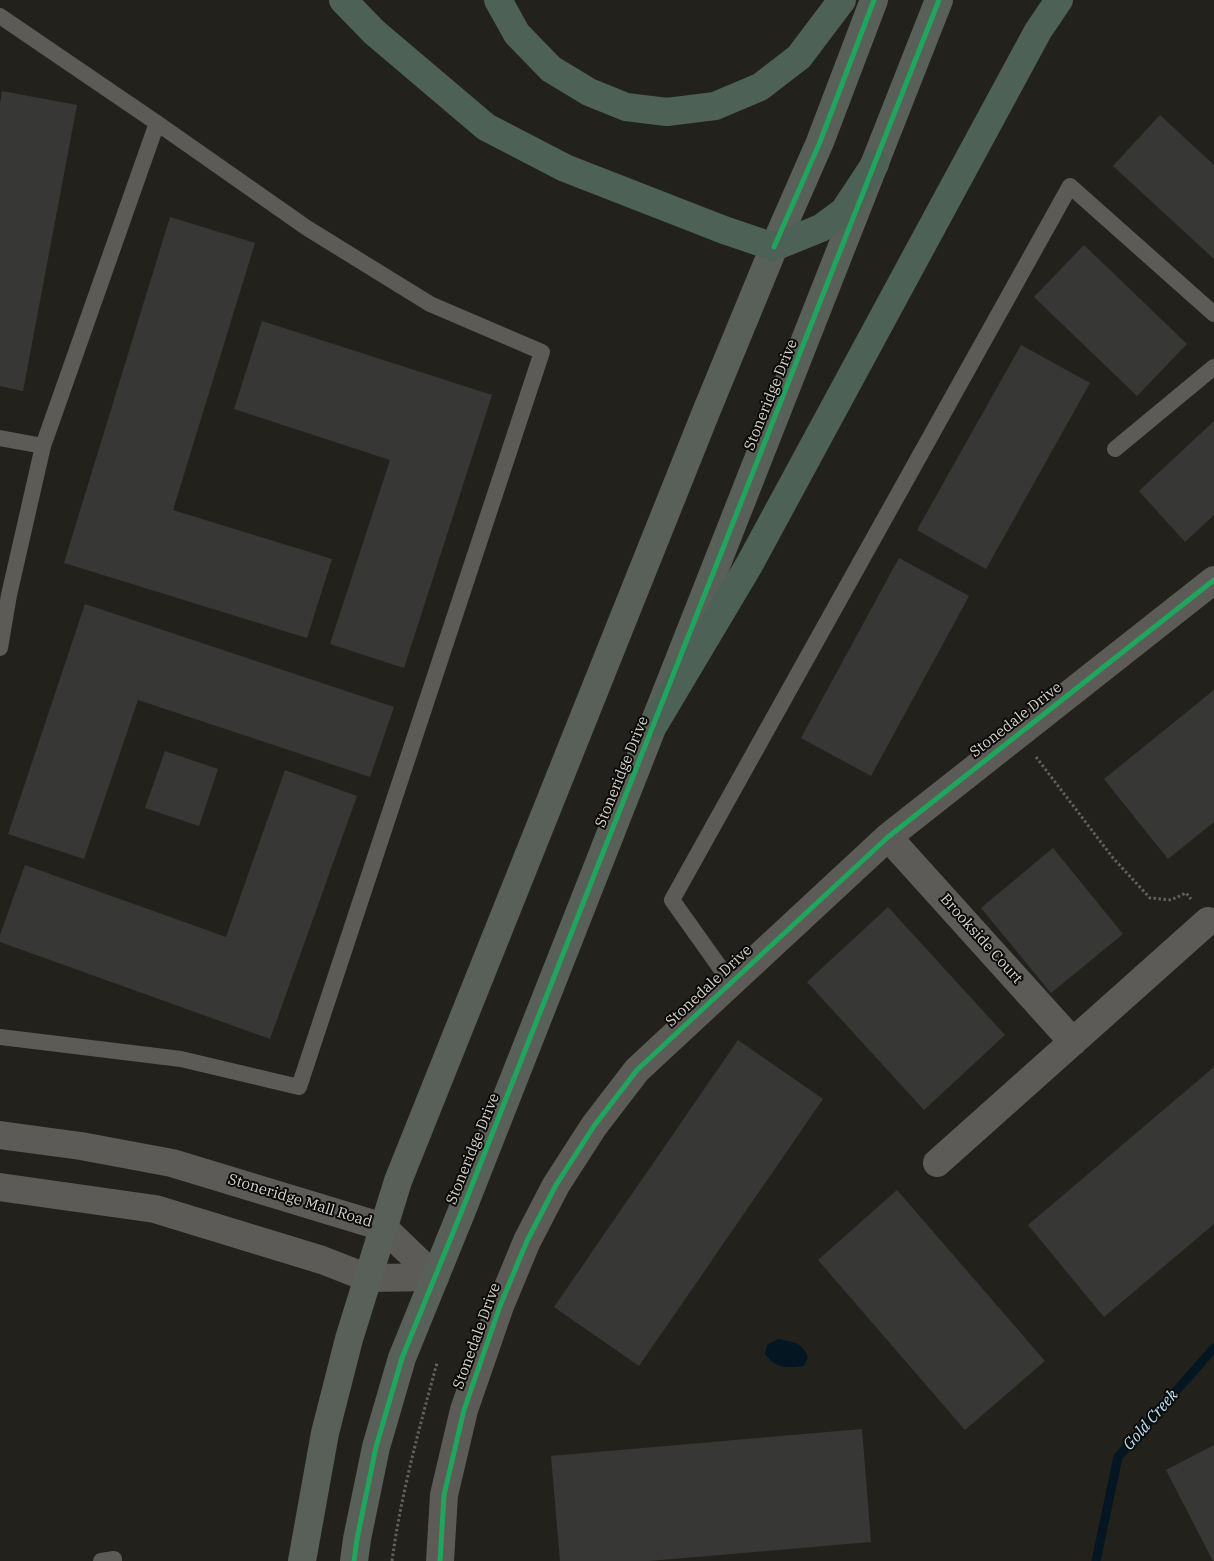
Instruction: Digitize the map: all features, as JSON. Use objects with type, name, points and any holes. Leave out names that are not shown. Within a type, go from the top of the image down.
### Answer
[{"type":"highway","points":[[343,0],[374,32],[486,127],[565,168],[715,227],[774,247],[821,228],[844,211],[875,164]]},
{"type":"highway","points":[[498,0],[517,34],[552,69],[588,92],[626,108],[667,112],[715,106],[760,87],[800,56],[842,0]]},
{"type":"highway","points":[[655,723],[749,566],[1038,31],[1059,0]]},
{"type":"main road","points":[[302,1561],[325,1433],[349,1339],[401,1172],[673,495],[774,247],[820,142],[874,0]]},
{"type":"main road","name":"Stoneridge Drive","points":[[354,1561],[376,1447],[402,1358],[655,723],[939,0]]},
{"type":"street","name":"Stonedale Drive","points":[[440,1561],[444,1495],[464,1410],[500,1306],[527,1240],[556,1185],[590,1133],[637,1070],[888,837],[1214,580]]},
{"type":"street","name":"Brookside Court","points":[[888,837],[1073,1042]]},
{"type":"street","points":[[937,1163],[1208,921]]},
{"type":"street","name":"Stoneridge Mall Road","points":[[0,1135],[81,1146],[172,1163],[383,1227],[435,1277]]},
{"type":"street","points":[[0,1187],[155,1209],[322,1260],[368,1278],[435,1277]]},
{"type":"lane","points":[[0,16],[307,228],[430,304],[542,352],[299,1087],[181,1059],[0,1037]]},
{"type":"lane","points":[[0,648],[9,595],[44,446],[157,123]]},
{"type":"lane","points":[[731,983],[672,900],[1070,186],[1214,314]]},
{"type":"lane","points":[[1115,449],[1214,367]]},
{"type":"lane","points":[[0,438],[44,446]]},
{"type":"lane","points":[[101,1561],[114,1561]]},
{"type":"path","points":[[1019,734],[1113,858],[1150,898],[1171,900],[1186,893],[1208,921]]},
{"type":"path","points":[[392,1561],[412,1452],[437,1363]]},
{"type":"water","points":[[778,1339],[788,1341],[803,1348],[808,1357],[804,1366],[777,1365],[769,1359],[765,1354],[767,1345]]},
{"type":"building","points":[[2,91],[77,105],[23,391],[0,386],[0,104]]},
{"type":"building","points":[[1160,115],[1214,165],[1214,259],[1113,166]]},
{"type":"building","points":[[170,217],[255,243],[173,510],[332,559],[307,638],[64,563]]},
{"type":"building","points":[[1084,245],[1187,344],[1137,396],[1034,297]]},
{"type":"building","points":[[262,321],[492,395],[404,668],[330,644],[390,460],[234,409]]},
{"type":"building","points":[[1021,345],[1090,383],[986,569],[917,530]]},
{"type":"building","points":[[1214,421],[1214,515],[1185,542],[1139,491]]},
{"type":"building","points":[[899,558],[969,596],[871,776],[801,738]]},
{"type":"building","points":[[85,604],[394,707],[370,777],[138,700],[84,859],[8,834]]},
{"type":"building","points":[[1214,690],[1214,822],[1168,859],[1104,779]]},
{"type":"building","points":[[165,751],[218,769],[199,826],[145,808]]},
{"type":"building","points":[[285,770],[357,796],[270,1039],[0,942],[0,935],[25,865],[226,937]]},
{"type":"building","points":[[1053,848],[1123,934],[1051,993],[981,908]]},
{"type":"building","points":[[888,907],[1005,1035],[924,1110],[807,982]]},
{"type":"building","points":[[738,1040],[823,1099],[639,1366],[554,1307]]},
{"type":"building","points":[[1214,1067],[1214,1224],[1104,1317],[1028,1225]]},
{"type":"building","points":[[897,1190],[1045,1361],[965,1430],[818,1260]]},
{"type":"building","points":[[862,1429],[871,1542],[649,1561],[560,1561],[551,1456]]},
{"type":"building","points":[[1214,1445],[1214,1561],[1213,1561],[1166,1470]]},
{"type":"waterway","name":"Gold Creek","points":[[1096,1561],[1118,1457],[1214,1348]]},
{"type":"cycle path","points":[[774,247],[820,142],[874,0]]},
{"type":"cycle path","points":[[354,1561],[376,1447],[402,1358],[461,1213],[939,0]]},
{"type":"cycle path","points":[[440,1561],[444,1495],[464,1410],[500,1306],[527,1241],[556,1185],[594,1126],[637,1070],[888,837],[1214,580]]}]
